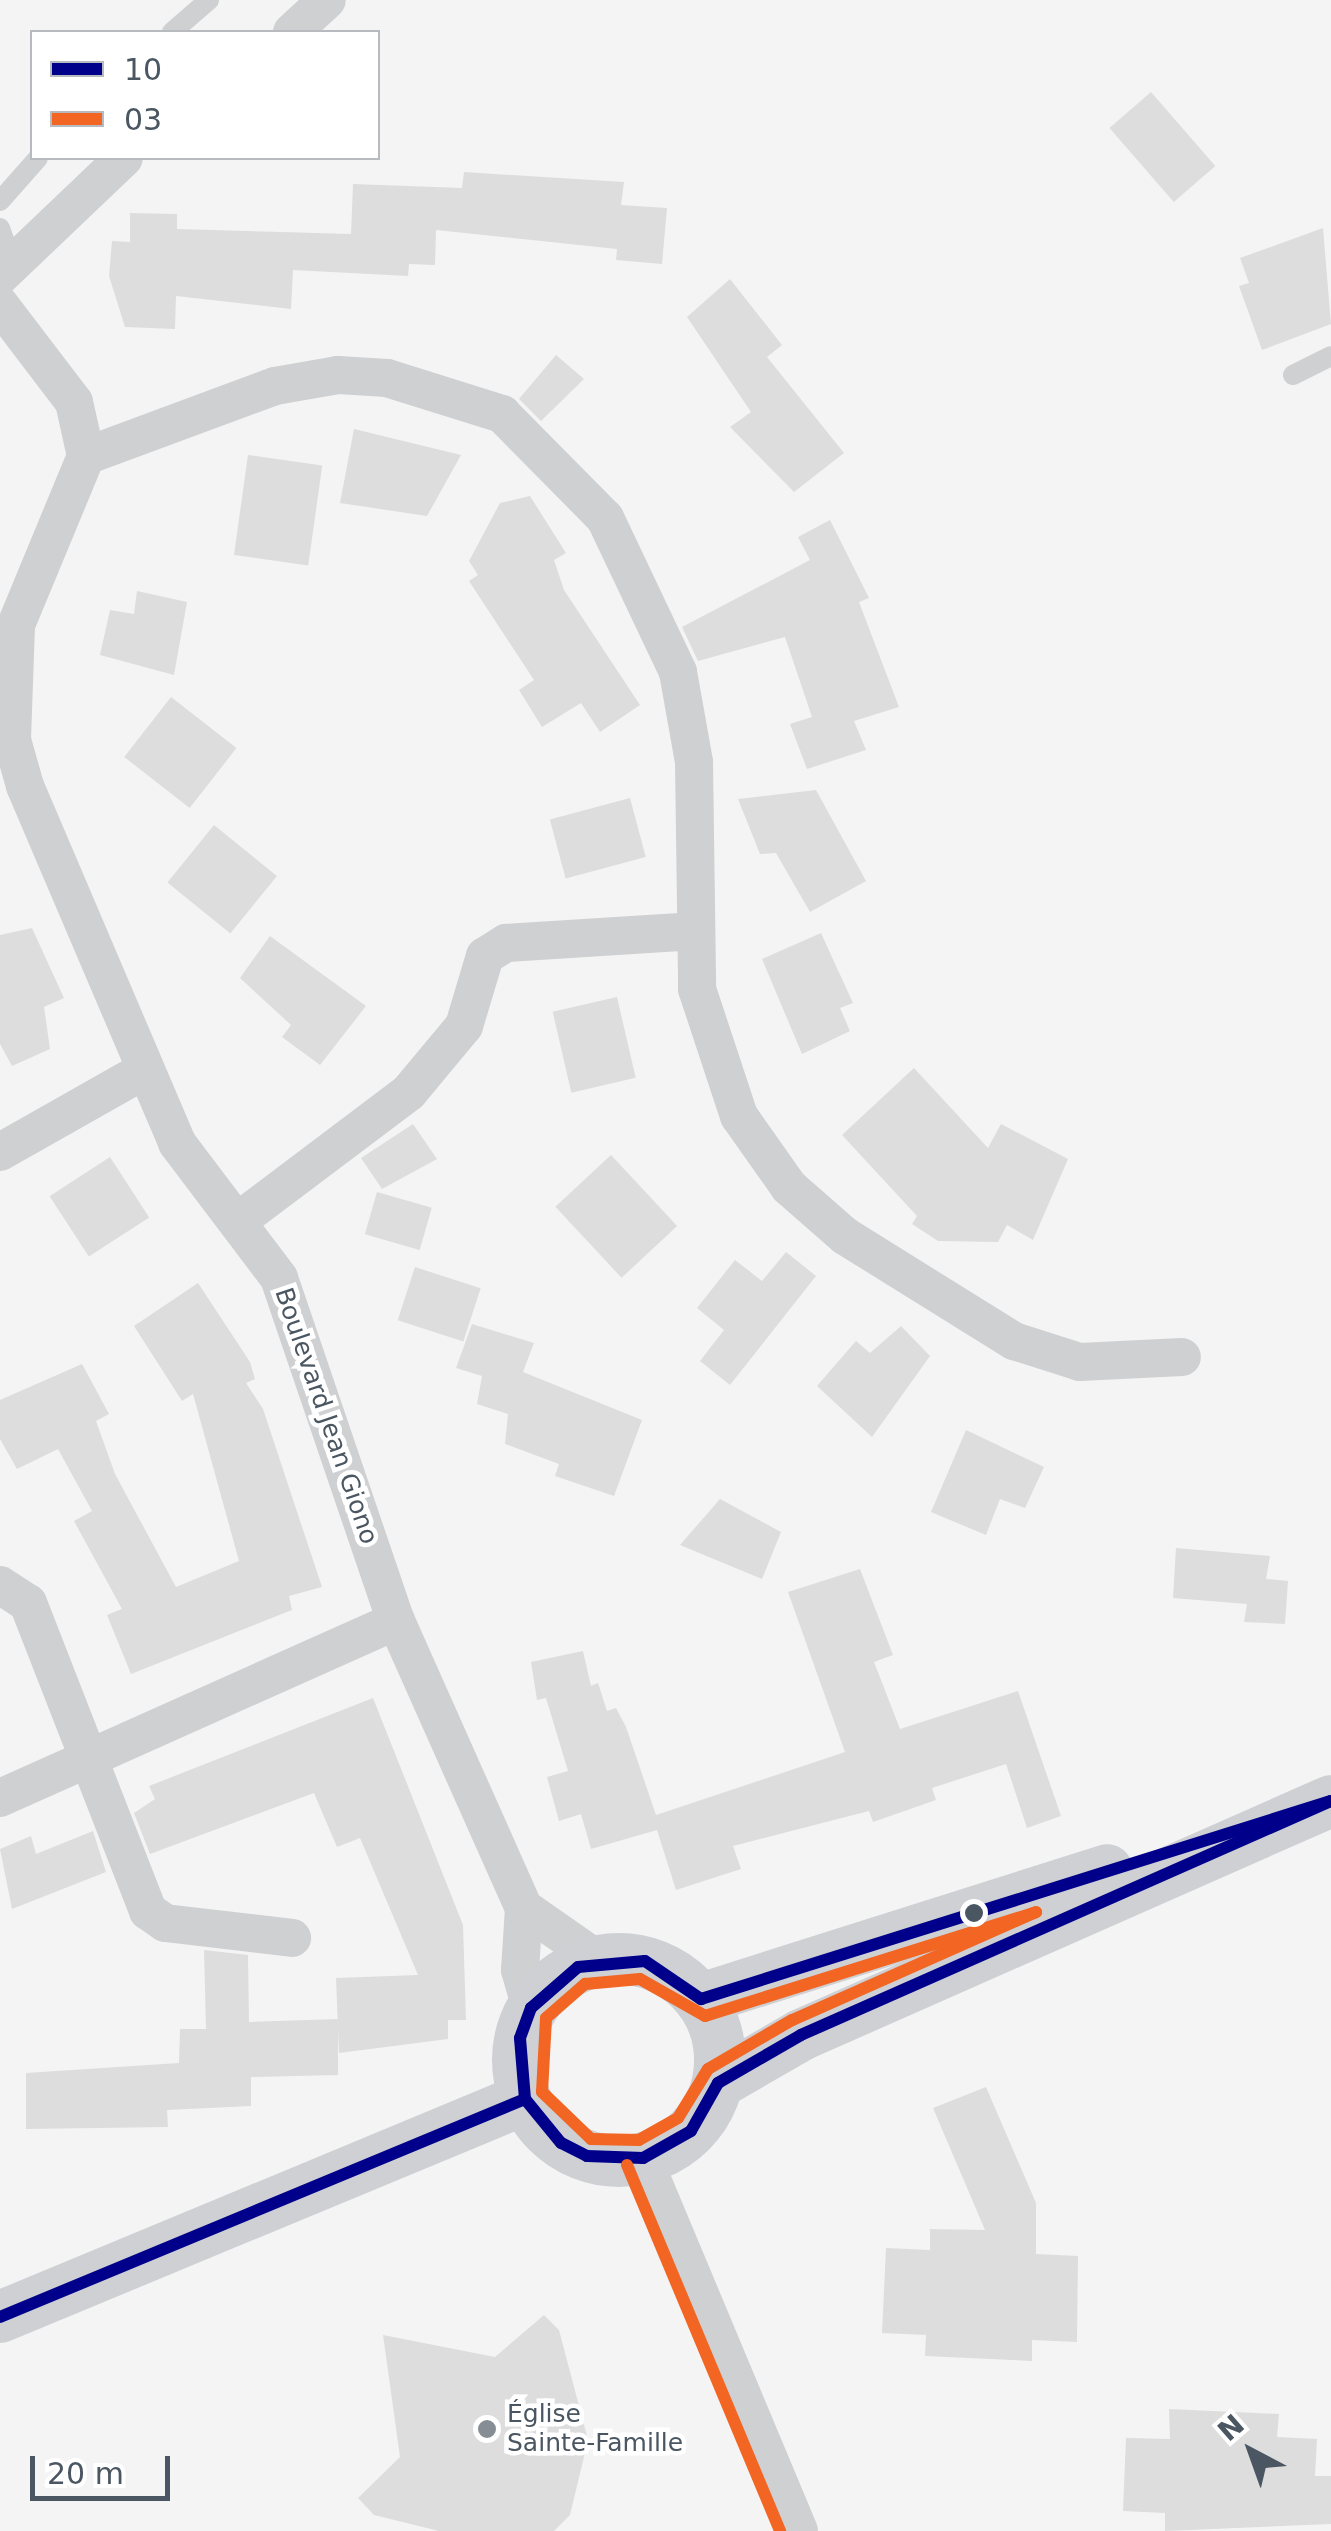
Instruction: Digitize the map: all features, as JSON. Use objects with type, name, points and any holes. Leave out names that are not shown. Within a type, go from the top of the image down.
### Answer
[{"type":"street","points":[[294,30],[327,0]]},
{"type":"street","points":[[4,256],[122,160]]},
{"type":"street","points":[[0,306],[74,402],[86,456],[275,386],[338,375],[388,378],[502,414],[605,518],[678,672],[694,762],[696,931],[712,1047],[739,1116],[789,1187],[846,1236],[1014,1341],[1080,1362],[1182,1357]]},
{"type":"street","name":"Boulevard Jean Giono","points":[[86,456],[16,625],[6,743],[178,1144],[278,1278],[396,1621],[524,1908],[520,1970],[531,2008]]},
{"type":"street","points":[[238,1221],[409,1092],[464,1026],[485,956],[506,944],[696,931]]},
{"type":"street","points":[[0,1152],[144,1071]]},
{"type":"street","points":[[0,1585],[28,1603],[148,1911],[166,1923],[292,1938]]},
{"type":"street","points":[[0,1798],[396,1621]]},
{"type":"street","points":[[701,1999],[1325,1804]]},
{"type":"street","points":[[718,2083],[801,2036],[1325,1804]]},
{"type":"street","points":[[524,1908],[600,1961]]},
{"type":"street","points":[[600,1961],[645,1961],[701,1999],[720,2053],[718,2083],[691,2131],[644,2158],[587,2156],[561,2143],[525,2099],[520,2038],[531,2008],[564,1975],[600,1961]]},
{"type":"street","points":[[0,2317],[525,2099]]},
{"type":"street","points":[[644,2158],[800,2531]]},
{"type":"lane","points":[[174,30],[209,0]]},
{"type":"lane","points":[[0,201],[36,160]]},
{"type":"lane","points":[[1292,374],[1331,356]]},
{"type":"building","points":[[1151,92],[1215,166],[1174,202],[1109,128]]},
{"type":"building","points":[[464,172],[624,182],[621,205],[667,208],[662,264],[616,260],[617,249],[436,230],[435,265],[409,264],[408,276],[293,270],[291,309],[176,296],[175,329],[125,327],[109,276],[112,241],[130,242],[130,213],[177,214],[177,229],[351,234],[353,184],[462,188]]},
{"type":"building","points":[[1323,228],[1331,324],[1262,350],[1239,286],[1249,283],[1240,258]]},
{"type":"building","points":[[730,279],[782,345],[767,357],[844,453],[794,492],[730,427],[751,412],[687,317]]},
{"type":"building","points":[[556,355],[584,379],[541,421],[519,399]]},
{"type":"building","points":[[354,429],[461,455],[427,516],[340,503]]},
{"type":"building","points":[[248,455],[322,465],[308,565],[234,555]]},
{"type":"building","points":[[530,496],[566,553],[554,560],[564,590],[640,705],[600,732],[581,703],[542,727],[519,690],[534,680],[469,581],[478,575],[469,561],[500,503]]},
{"type":"building","points":[[830,520],[869,598],[859,602],[899,707],[854,721],[866,750],[807,769],[790,724],[812,717],[785,637],[698,661],[682,627],[810,560],[798,537]]},
{"type":"building","points":[[137,591],[187,602],[174,675],[100,655],[110,610],[134,614]]},
{"type":"building","points":[[171,697],[236,748],[190,808],[124,757]]},
{"type":"building","points":[[816,790],[866,881],[810,912],[776,853],[760,854],[738,799]]},
{"type":"building","points":[[630,798],[646,857],[566,878],[550,819]]},
{"type":"building","points":[[214,825],[277,876],[230,933],[167,883]]},
{"type":"building","points":[[32,928],[64,998],[44,1007],[50,1049],[12,1066],[0,1044],[0,935]]},
{"type":"building","points":[[821,933],[853,1003],[840,1008],[850,1031],[802,1054],[762,959]]},
{"type":"building","points":[[270,936],[366,1006],[320,1065],[282,1037],[291,1025],[240,978]]},
{"type":"building","points":[[617,997],[636,1078],[571,1093],[553,1012]]},
{"type":"building","points":[[914,1068],[988,1148],[1001,1124],[1068,1159],[1033,1240],[1007,1225],[998,1242],[938,1241],[912,1224],[917,1216],[842,1135]]},
{"type":"building","points":[[413,1124],[437,1159],[382,1189],[361,1158]]},
{"type":"building","points":[[611,1155],[677,1226],[622,1278],[555,1207]]},
{"type":"building","points":[[110,1157],[149,1217],[89,1257],[50,1196]]},
{"type":"building","points":[[377,1192],[432,1208],[420,1250],[365,1234]]},
{"type":"building","points":[[786,1252],[816,1276],[730,1385],[700,1361],[724,1330],[697,1308],[735,1260],[762,1281]]},
{"type":"building","points":[[415,1267],[481,1288],[463,1342],[398,1320]]},
{"type":"building","points":[[198,1283],[250,1362],[255,1379],[246,1383],[263,1409],[322,1587],[289,1596],[292,1610],[131,1674],[107,1615],[122,1609],[74,1521],[92,1511],[58,1449],[17,1469],[0,1439],[0,1400],[82,1364],[109,1414],[96,1421],[115,1474],[176,1587],[239,1561],[193,1394],[182,1401],[134,1326]]},
{"type":"building","points":[[472,1324],[534,1343],[523,1372],[642,1420],[614,1496],[555,1476],[559,1464],[505,1444],[508,1414],[477,1404],[482,1376],[456,1368]]},
{"type":"building","points":[[901,1326],[930,1356],[872,1437],[817,1386],[856,1341],[870,1353]]},
{"type":"building","points":[[966,1430],[1044,1467],[1025,1508],[1000,1499],[986,1535],[931,1512]]},
{"type":"building","points":[[720,1499],[781,1532],[762,1579],[680,1545]]},
{"type":"building","points":[[1176,1548],[1270,1556],[1266,1579],[1288,1581],[1285,1624],[1244,1622],[1247,1604],[1173,1598]]},
{"type":"building","points":[[860,1569],[893,1655],[874,1662],[900,1729],[1018,1691],[1061,1816],[1027,1828],[1006,1764],[932,1788],[936,1800],[873,1822],[869,1811],[733,1846],[741,1869],[676,1890],[657,1830],[591,1849],[581,1814],[559,1821],[547,1777],[568,1771],[546,1698],[537,1700],[531,1662],[583,1651],[591,1686],[598,1683],[607,1711],[616,1708],[626,1727],[656,1815],[845,1752],[788,1592]]},
{"type":"building","points":[[373,1698],[463,1925],[466,2020],[448,2020],[448,2039],[339,2053],[336,1978],[418,1975],[360,1838],[337,1847],[314,1793],[150,1854],[134,1813],[155,1799],[149,1786]]},
{"type":"building","points":[[93,1831],[106,1872],[12,1909],[0,1849],[31,1836],[36,1854]]},
{"type":"building","points":[[204,1950],[248,1955],[249,2022],[338,2019],[338,2075],[251,2077],[251,2106],[167,2110],[168,2127],[26,2129],[26,2073],[179,2063],[180,2029],[206,2029]]},
{"type":"building","points":[[986,2087],[1036,2203],[1036,2254],[1078,2256],[1077,2342],[1032,2340],[1032,2361],[925,2356],[926,2335],[882,2333],[886,2248],[930,2250],[930,2229],[985,2230],[933,2108]]},
{"type":"building","name":"Église Sainte-Famille","points":[[544,2315],[559,2330],[588,2440],[570,2515],[554,2531],[439,2531],[374,2515],[358,2498],[400,2457],[383,2335],[495,2357]]},
{"type":"building","points":[[1169,2409],[1279,2414],[1277,2437],[1317,2439],[1315,2476],[1331,2476],[1331,2524],[1165,2531],[1165,2513],[1123,2511],[1126,2438],[1170,2439]]},
{"type":"transit line","name":"10","points":[[1331,1801],[801,2035],[718,2083],[691,2131],[643,2158],[587,2156],[561,2143],[525,2099],[520,2038],[531,2008],[578,1967],[645,1961],[701,1999],[1331,1801]]},
{"type":"transit line","name":"03","points":[[1036,1912],[792,2020],[708,2069],[678,2118],[639,2140],[591,2139],[542,2092],[546,2018],[585,1984],[640,1979],[705,2016],[1036,1912]]},
{"type":"transit line","name":"10","points":[[0,2317],[525,2099]]},
{"type":"transit line","name":"03","points":[[627,2165],[780,2531]]},
{"type":"place","name":"Église Sainte-Famille","points":[[487,2429]]}]
